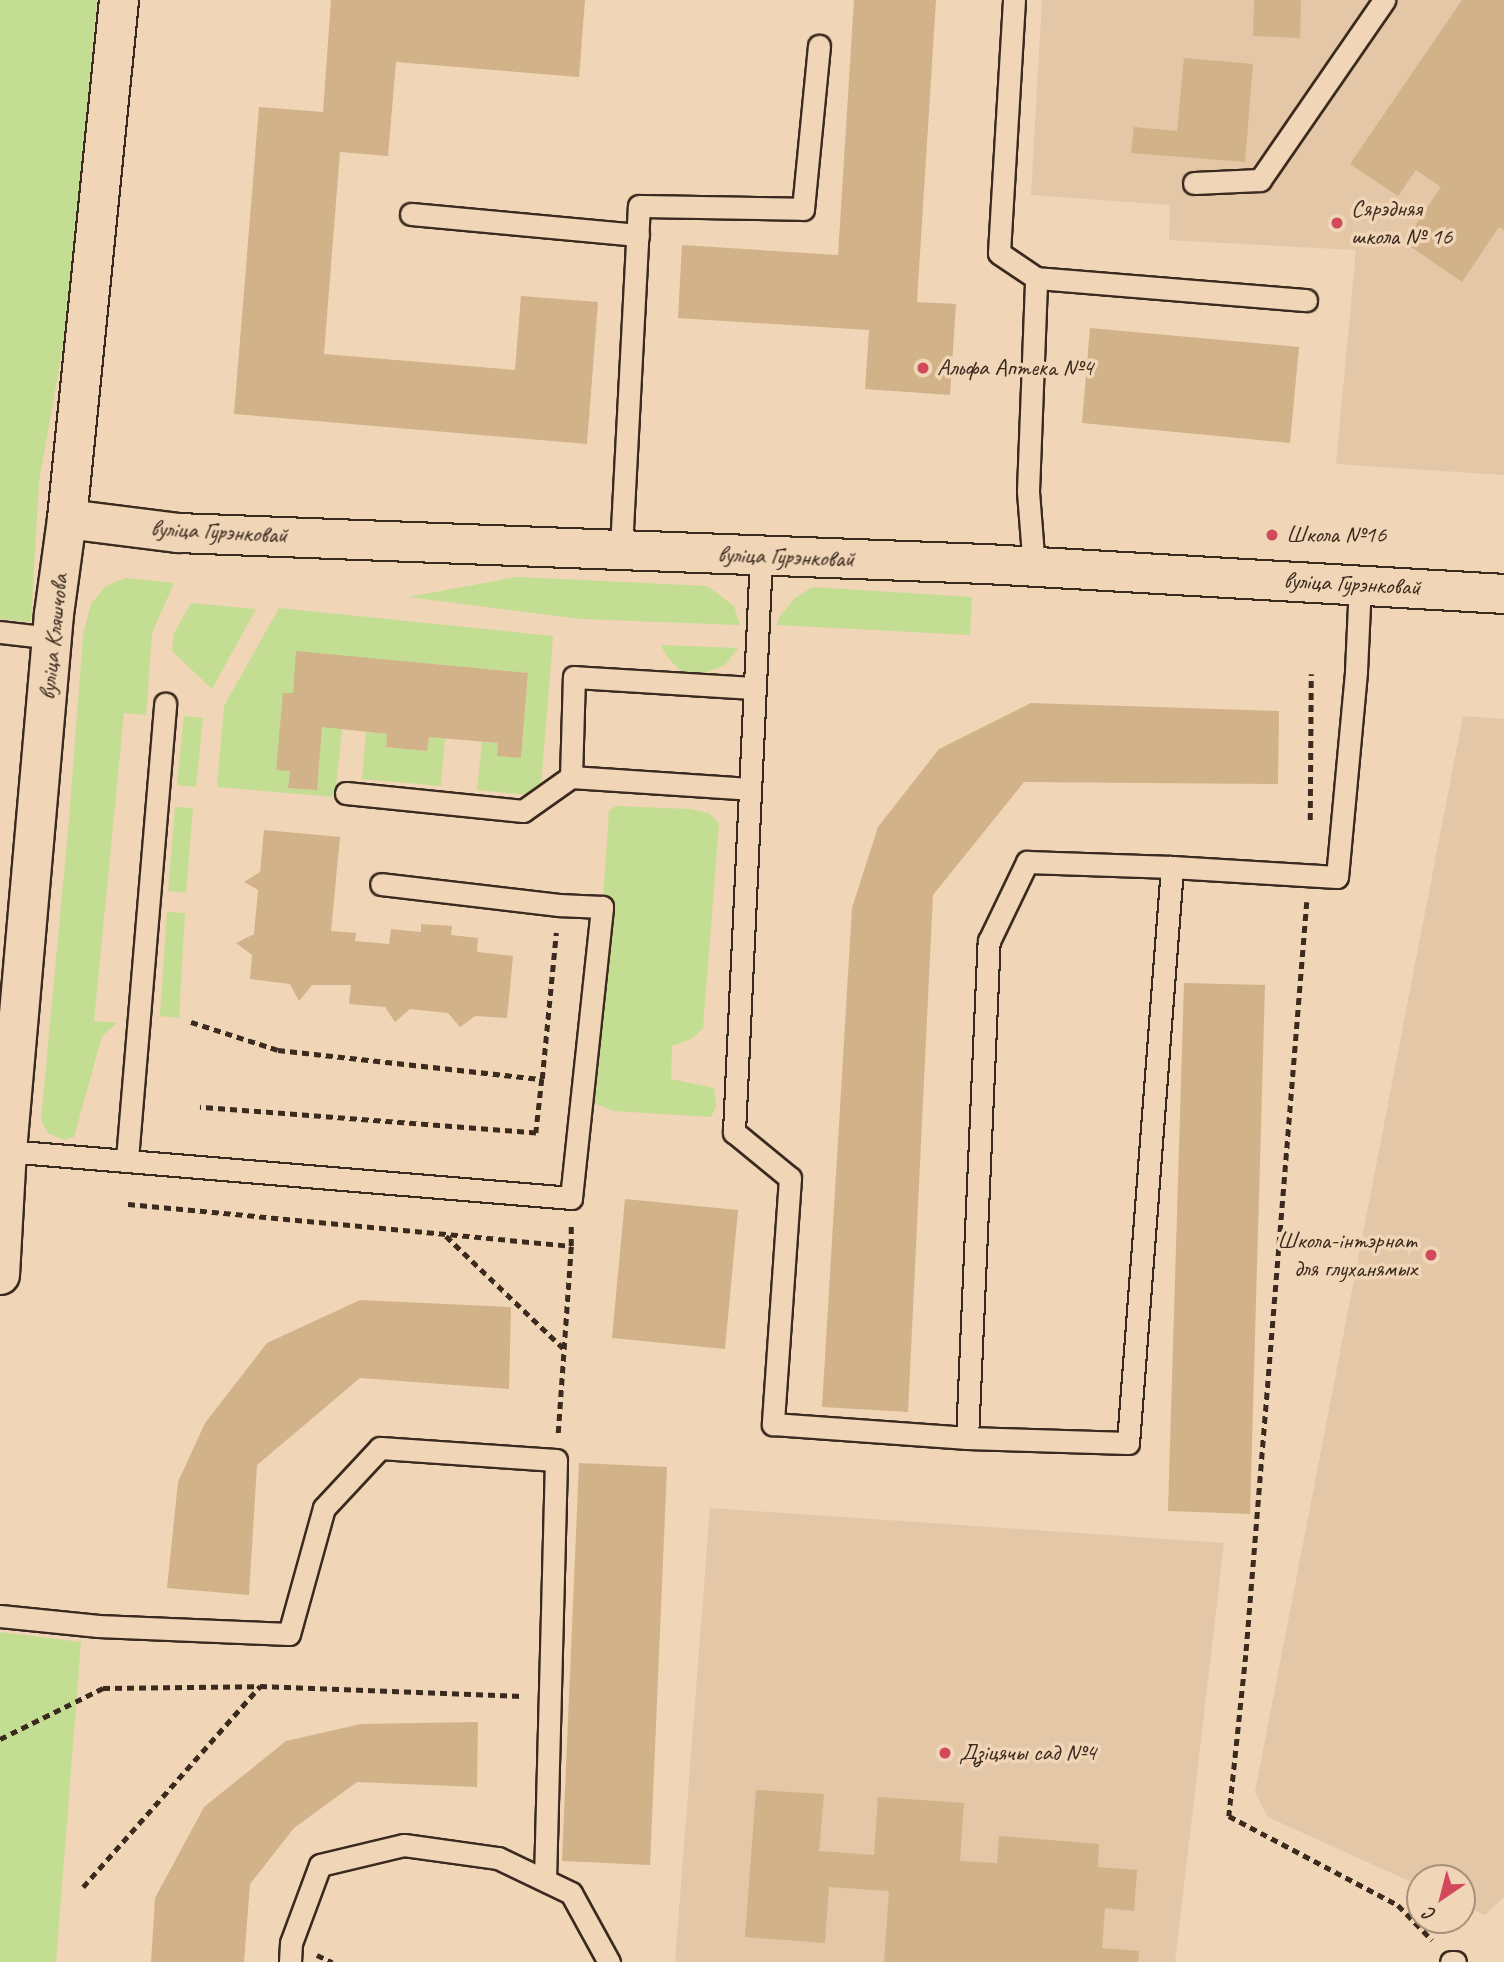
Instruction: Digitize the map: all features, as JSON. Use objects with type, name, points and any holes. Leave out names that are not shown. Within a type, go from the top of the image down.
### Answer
[{"type":"street","name":"вуліца Кляшчова","points":[[0,1275],[7,1151],[52,638],[68,519],[119,0]]},
{"type":"street","name":"вуліца Гурэнковай","points":[[68,519],[178,533],[621,548],[761,557],[1360,583],[1504,594]]},
{"type":"lane","points":[[1014,0],[999,253],[1036,278],[1306,300]]},
{"type":"lane","points":[[1194,183],[1260,180],[1384,0]]},
{"type":"lane","points":[[621,548],[639,206],[803,209],[818,46]]},
{"type":"lane","points":[[411,214],[638,235]]},
{"type":"lane","points":[[1034,568],[1028,491],[1036,278]]},
{"type":"lane","points":[[761,557],[734,1132],[790,1178],[773,1424],[967,1438],[1128,1443],[1172,866]]},
{"type":"lane","points":[[967,1438],[989,941],[1027,862],[1172,866],[1338,877],[1356,671],[1360,583]]},
{"type":"lane","points":[[0,632],[52,638]]},
{"type":"lane","points":[[571,777],[574,677],[755,688]]},
{"type":"lane","points":[[127,1159],[165,705]]},
{"type":"lane","points":[[346,793],[523,811],[571,777],[750,789]]},
{"type":"lane","points":[[7,1151],[570,1198],[602,907],[559,905],[381,884]]},
{"type":"lane","points":[[0,1616],[98,1626],[289,1634],[324,1508],[380,1448],[556,1460],[545,1878]]},
{"type":"lane","points":[[290,1962],[291,1943],[320,1865],[404,1845],[498,1858],[545,1878],[571,1893],[609,1962]]},
{"type":"path","points":[[1311,674],[1310,876],[1246,1655],[1229,1816],[1398,1905],[1453,1961]]},
{"type":"path","points":[[200,1107],[536,1133],[559,905]]},
{"type":"path","points":[[191,1022],[278,1050],[542,1079]]},
{"type":"path","points":[[556,1460],[571,1246],[570,1198]]},
{"type":"path","points":[[128,1204],[571,1246]]},
{"type":"path","points":[[445,1236],[564,1349]]},
{"type":"path","points":[[83,1887],[260,1686]]},
{"type":"path","points":[[0,1739],[103,1688],[260,1686],[550,1696]]},
{"type":"shaded area","name":"Сярэдняя школа № 16","points":[[1042,0],[1504,0],[1504,475],[1336,464],[1356,250],[1169,240],[1170,205],[1031,195]]},
{"type":"shaded area","name":"Школа-інтэрнат для глуханямых","points":[[1463,716],[1504,719],[1504,1897],[1485,1915],[1476,1911],[1476,1864],[1406,1864],[1406,1880],[1268,1817],[1255,1792]]},
{"type":"shaded area","name":"Дзіцячы сад №4","points":[[710,1508],[1224,1543],[1175,1962],[675,1962]]},
{"type":"green space","points":[[0,0],[97,0],[67,324],[39,482],[31,622],[0,619]]},
{"type":"green space","points":[[517,577],[707,586],[734,606],[740,625],[581,619],[408,597]]},
{"type":"green space","points":[[125,578],[174,583],[152,633],[146,715],[124,713],[94,1021],[117,1023],[102,1036],[74,1137],[64,1140],[48,1133],[41,1120],[83,636],[91,604],[106,586]]},
{"type":"green space","points":[[813,587],[972,597],[970,635],[777,625],[780,616],[795,598]]},
{"type":"green space","points":[[191,603],[256,609],[212,689],[172,651],[174,633]]},
{"type":"green space","points":[[279,608],[553,636],[541,787],[529,795],[477,790],[482,742],[498,743],[498,756],[521,758],[528,673],[297,652],[293,693],[283,693],[290,771],[288,788],[316,790],[322,727],[342,729],[335,797],[217,787],[224,706]]},
{"type":"green space","points":[[661,645],[738,648],[725,665],[705,673],[682,672],[669,659]]},
{"type":"green space","points":[[184,716],[203,718],[196,787],[177,785]]},
{"type":"green space","points":[[366,732],[387,734],[386,747],[427,751],[429,737],[445,738],[441,786],[362,779]]},
{"type":"green space","points":[[616,806],[690,809],[709,813],[719,823],[703,1028],[691,1039],[672,1046],[671,1079],[714,1088],[716,1107],[711,1117],[614,1111],[594,1103],[590,1089],[609,811]]},
{"type":"green space","points":[[175,807],[193,808],[186,893],[168,891]]},
{"type":"green space","points":[[167,912],[185,913],[179,1018],[160,1016]]},
{"type":"green space","points":[[0,1632],[81,1642],[56,1962],[0,1962]]},
{"type":"building","points":[[331,0],[585,0],[579,77],[396,62],[388,156],[340,152],[324,354],[515,370],[521,296],[598,302],[587,444],[234,414],[259,107],[323,112]]},
{"type":"building","points":[[854,0],[936,0],[917,302],[956,304],[950,395],[865,389],[869,330],[678,318],[682,245],[838,255]]},
{"type":"building","points":[[1254,0],[1301,0],[1300,38],[1253,36]]},
{"type":"building","points":[[1462,0],[1504,0],[1504,230],[1499,227],[1462,282],[1404,242],[1441,187],[1416,170],[1398,196],[1350,164]]},
{"type":"building","points":[[1184,58],[1253,64],[1245,162],[1131,153],[1134,127],[1177,131]]},
{"type":"building","points":[[1090,328],[1299,347],[1290,443],[1082,423]]},
{"type":"building","points":[[296,651],[528,673],[521,758],[497,756],[498,743],[429,737],[427,751],[386,747],[387,734],[322,727],[317,790],[288,788],[290,771],[276,770],[283,693],[293,693]]},
{"type":"building","points":[[1031,703],[1279,711],[1278,784],[1024,782],[933,895],[908,1412],[822,1407],[852,908],[878,827],[939,749]]},
{"type":"building","points":[[264,830],[340,837],[331,931],[356,933],[355,941],[389,944],[391,929],[421,932],[421,924],[452,926],[451,935],[478,938],[477,952],[513,956],[507,1018],[475,1016],[460,1027],[448,1013],[410,1009],[395,1022],[385,1007],[349,1004],[351,985],[312,985],[299,1001],[290,984],[250,979],[252,955],[236,943],[254,934],[258,890],[244,882],[260,872]]},
{"type":"building","points":[[1184,983],[1265,985],[1250,1514],[1168,1511]]},
{"type":"building","points":[[625,1199],[738,1210],[725,1349],[612,1338]]},
{"type":"building","points":[[360,1300],[511,1307],[509,1389],[360,1378],[257,1465],[249,1595],[167,1588],[178,1482],[205,1423],[267,1343]]},
{"type":"building","points":[[579,1463],[667,1467],[650,1865],[562,1861]]},
{"type":"building","points":[[478,1722],[477,1787],[357,1782],[294,1828],[250,1884],[244,1962],[151,1962],[155,1898],[204,1807],[286,1741],[361,1724]]},
{"type":"building","points":[[756,1790],[824,1794],[819,1851],[874,1855],[878,1797],[964,1803],[960,1861],[997,1863],[999,1836],[1099,1844],[1098,1867],[1137,1870],[1134,1911],[1105,1908],[1102,1948],[1139,1951],[1138,1962],[884,1962],[889,1891],[829,1887],[825,1943],[745,1937]]},
{"type":"place","name":"Сярэдняя школа № 16","points":[[1337,223]]},
{"type":"place","name":"Альфа Аптека №4","points":[[923,368]]},
{"type":"place","name":"Школа №16","points":[[1272,535]]},
{"type":"place","name":"Школа-інтэрнат для глуханямых","points":[[1431,1255]]},
{"type":"place","name":"Дзіцячы сад №4","points":[[945,1753]]}]
